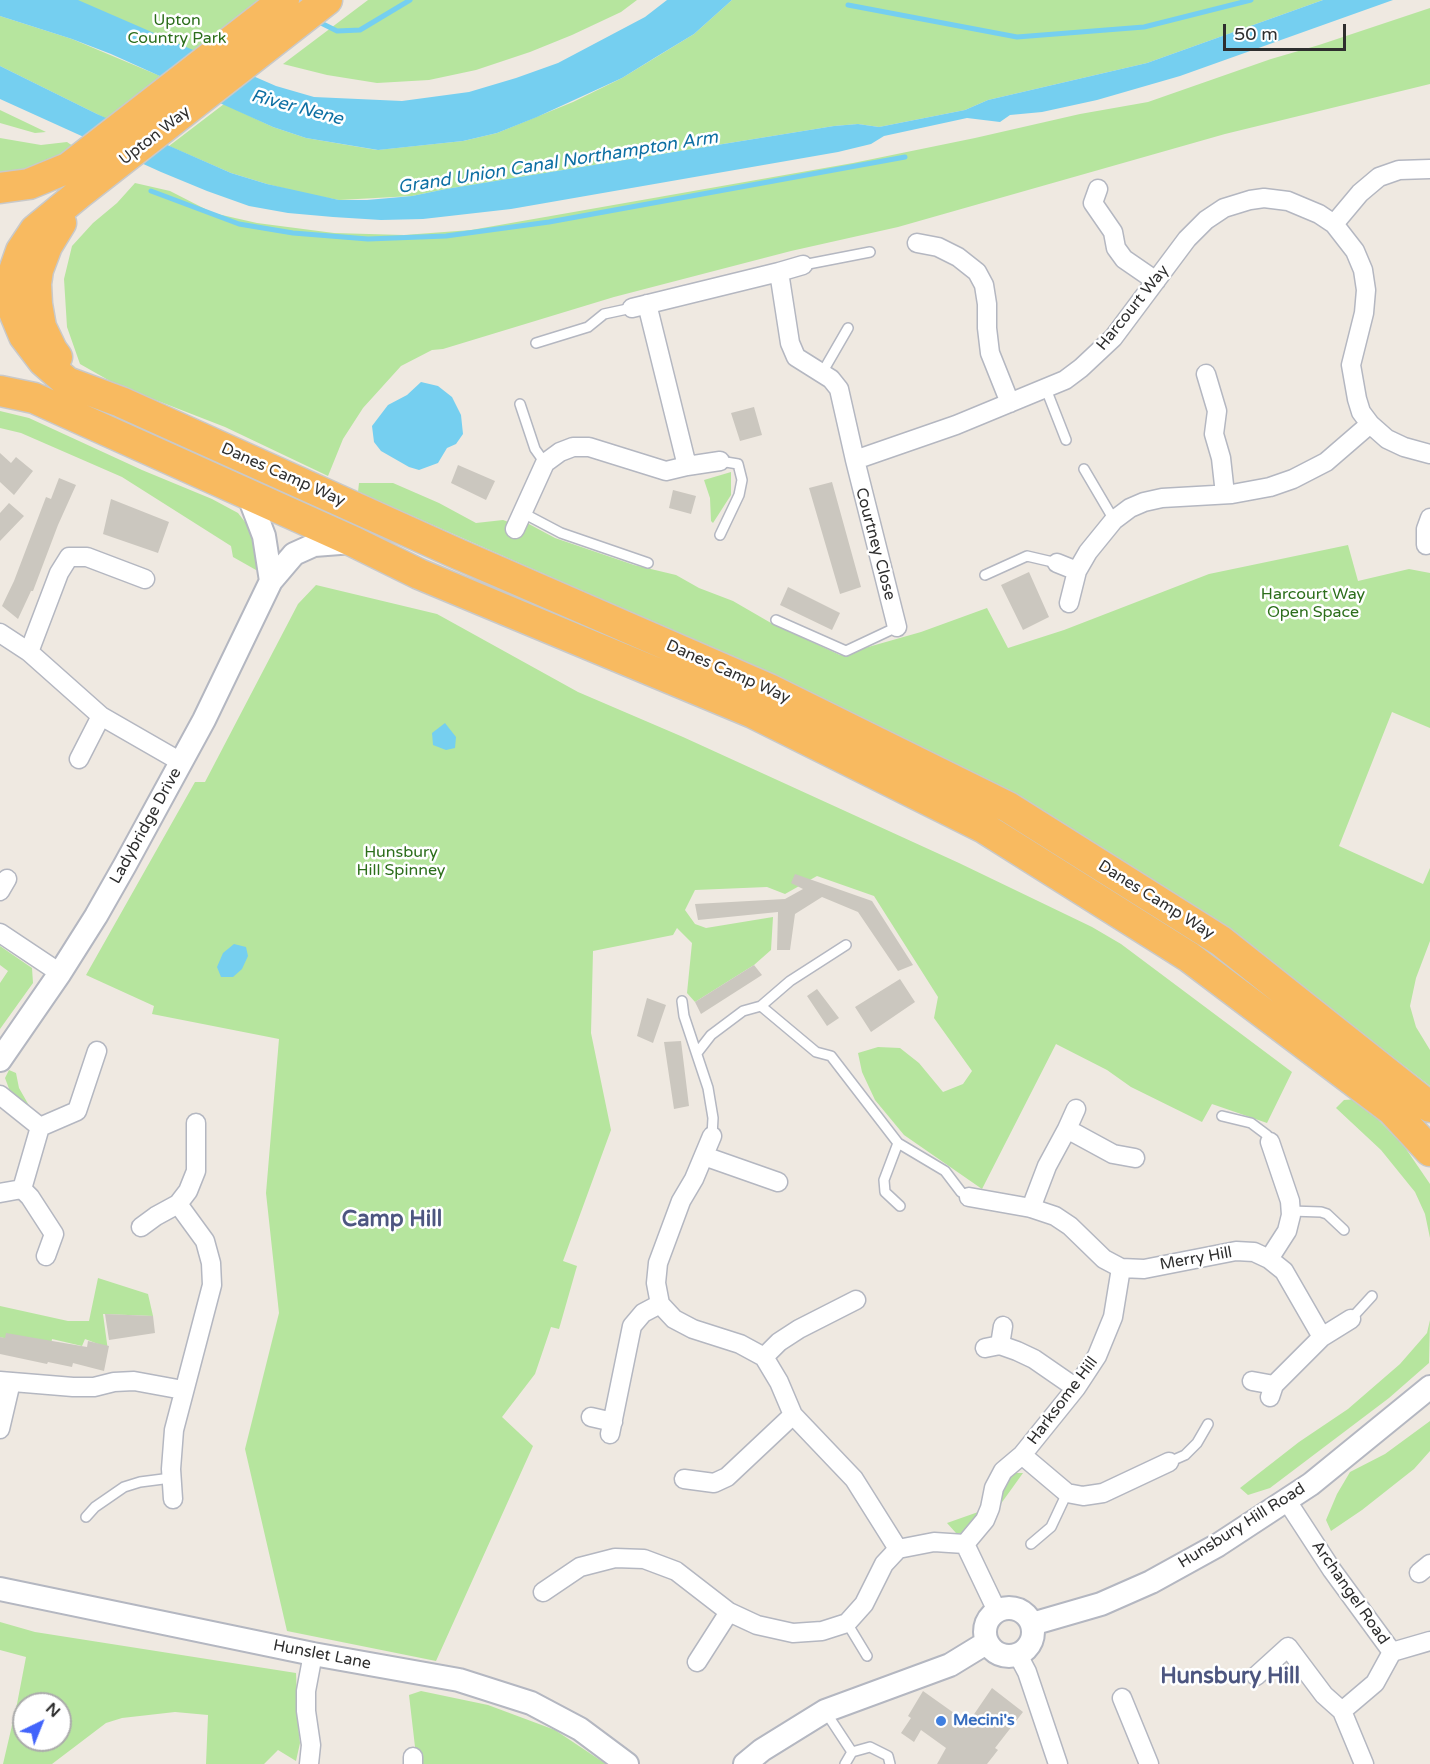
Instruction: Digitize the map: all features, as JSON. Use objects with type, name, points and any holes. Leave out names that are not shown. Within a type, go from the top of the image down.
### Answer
[{"type":"highway","name":"Upton Way","points":[[3,291],[21,251],[74,180],[284,0]]},
{"type":"highway","name":"Upton Way","points":[[0,188],[104,176],[327,0]]},
{"type":"highway","points":[[74,180],[38,270],[37,304],[41,327],[51,350],[92,390]]},
{"type":"highway","name":"Danes Camp Way","points":[[3,291],[24,336],[43,361],[67,382],[92,390],[458,554],[769,689],[1008,807],[1221,941],[1430,1107]]},
{"type":"highway","name":"Danes Camp Way","points":[[0,392],[34,399],[354,542],[419,574],[753,713],[984,828],[1189,957],[1392,1110],[1430,1151]]},
{"type":"street","points":[[1334,224],[1360,193],[1379,177],[1399,170],[1430,169]]},
{"type":"street","points":[[1098,189],[1093,203],[1113,232],[1116,248],[1124,259],[1156,281]]},
{"type":"street","name":"Harcourt Way","points":[[855,460],[1010,404],[1046,389],[1082,368],[1113,338],[1196,229],[1216,212],[1235,203],[1264,198],[1288,201],[1318,214],[1334,224],[1355,251],[1363,270],[1366,290],[1364,313],[1351,365],[1361,412],[1370,424],[1388,439],[1404,447],[1430,454]]},
{"type":"street","points":[[917,243],[938,247],[958,257],[977,272],[984,285],[990,353],[1010,404]]},
{"type":"street","points":[[687,466],[639,306],[803,265]]},
{"type":"street","points":[[779,272],[792,349],[796,357],[831,379],[839,389],[855,460]]},
{"type":"street","points":[[1206,374],[1216,411],[1214,434],[1221,459],[1225,494]]},
{"type":"street","points":[[1069,603],[1077,571],[1088,552],[1114,520],[1130,508],[1162,498],[1232,494],[1260,489],[1293,479],[1326,462],[1370,424]]},
{"type":"street","points":[[519,521],[545,463],[560,452],[573,447],[589,447],[666,471],[720,461]]},
{"type":"street","name":"Courtney Close","points":[[855,460],[897,627]]},
{"type":"street","points":[[248,494],[264,536],[271,581]]},
{"type":"street","points":[[1426,545],[1426,529],[1430,518]]},
{"type":"street","name":"Ladybridge Drive","points":[[0,1059],[60,973],[96,916],[204,720],[271,581],[294,554],[314,545],[354,542]]},
{"type":"street","points":[[29,652],[59,573],[69,557],[87,557],[145,579]]},
{"type":"street","points":[[1057,563],[1077,571]]},
{"type":"street","points":[[0,633],[29,652],[101,716],[181,762]]},
{"type":"street","points":[[79,759],[101,716]]},
{"type":"street","points":[[0,933],[60,973]]},
{"type":"street","points":[[40,1127],[77,1111],[97,1051]]},
{"type":"street","points":[[0,1095],[40,1127]]},
{"type":"street","points":[[1031,1208],[1047,1166],[1076,1109]]},
{"type":"street","points":[[141,1227],[178,1204],[188,1191],[196,1171],[196,1123]]},
{"type":"street","points":[[22,1190],[40,1127]]},
{"type":"street","points":[[1067,1129],[1113,1154],[1135,1158]]},
{"type":"street","points":[[712,1136],[694,1179],[681,1201],[658,1263],[656,1283],[660,1304],[674,1318],[693,1329],[740,1344],[764,1357],[779,1382],[793,1415],[854,1479],[898,1550]]},
{"type":"street","points":[[1270,1142],[1290,1201],[1291,1211],[1287,1231],[1269,1259],[1284,1271],[1322,1337]]},
{"type":"street","points":[[704,1156],[778,1182]]},
{"type":"street","points":[[0,1193],[22,1190],[30,1197],[54,1234],[46,1256]]},
{"type":"street","points":[[969,1197],[1031,1208],[1055,1216],[1070,1226],[1104,1259],[1121,1268]]},
{"type":"street","points":[[173,1499],[171,1478],[174,1430],[212,1285],[211,1263],[206,1241],[178,1204]]},
{"type":"street","name":"Merry Hill","points":[[1121,1268],[1144,1269],[1236,1251],[1254,1252],[1269,1259]]},
{"type":"street","name":"Harksome Hill","points":[[965,1544],[985,1520],[998,1478],[1022,1455],[1076,1388],[1097,1356],[1113,1317],[1121,1268]]},
{"type":"street","points":[[764,1357],[779,1342],[799,1329],[856,1300]]},
{"type":"street","points":[[591,1417],[612,1428],[632,1326],[644,1313],[660,1304]]},
{"type":"street","points":[[1252,1381],[1272,1391],[1322,1337],[1351,1319]]},
{"type":"street","points":[[1003,1326],[992,1346],[1034,1359],[1076,1388]]},
{"type":"street","points":[[0,1429],[6,1382],[94,1387],[114,1382],[134,1381],[183,1390]]},
{"type":"street","name":"Hunsbury Hill Road","points":[[1032,1624],[1101,1604],[1151,1582],[1218,1545],[1311,1484],[1430,1387]]},
{"type":"street","points":[[684,1479],[714,1483],[727,1477],[793,1415]]},
{"type":"street","points":[[1022,1455],[1067,1493],[1083,1496],[1103,1493],[1169,1462]]},
{"type":"street","name":"Archangel Road","points":[[1287,1501],[1332,1570],[1392,1652],[1430,1641]]},
{"type":"street","points":[[543,1592],[580,1567],[615,1558],[644,1559],[676,1570],[729,1612],[757,1625],[793,1633],[822,1631],[847,1623],[864,1604],[884,1564],[898,1550],[934,1542],[965,1544],[997,1611]]},
{"type":"street","name":"Hunslet Lane","points":[[0,1589],[313,1654],[459,1680],[531,1703],[580,1728],[627,1764]]},
{"type":"street","points":[[1014,1608],[1022,1611],[1032,1624],[1032,1640],[1026,1650],[1018,1655],[1002,1656],[994,1652],[986,1643],[984,1627],[988,1619],[997,1611],[1014,1608]]},
{"type":"street","points":[[697,1662],[729,1612]]},
{"type":"street","points":[[745,1764],[762,1750],[825,1711],[950,1665],[986,1643]]},
{"type":"street","points":[[1256,1676],[1288,1647],[1324,1695],[1342,1711],[1364,1764]]},
{"type":"street","points":[[1342,1711],[1375,1683],[1392,1652]]},
{"type":"street","points":[[309,1764],[311,1745],[306,1711],[306,1691],[313,1654]]},
{"type":"street","points":[[1018,1655],[1027,1672],[1058,1764]]},
{"type":"street","points":[[1122,1698],[1149,1764]]},
{"type":"lane","points":[[803,265],[870,252]]},
{"type":"lane","points":[[536,344],[588,327],[604,314],[639,306]]},
{"type":"lane","points":[[822,373],[848,328]]},
{"type":"lane","points":[[1046,389],[1066,440]]},
{"type":"lane","points":[[520,404],[535,449],[545,463]]},
{"type":"lane","points":[[720,461],[738,464],[741,480],[739,495],[720,535]]},
{"type":"lane","points":[[1084,469],[1114,520]]},
{"type":"lane","points":[[519,521],[648,563]]},
{"type":"lane","points":[[985,575],[1027,556],[1057,563]]},
{"type":"lane","points":[[776,620],[846,651],[897,627]]},
{"type":"lane","points":[[697,1053],[711,1035],[743,1011],[761,1006],[790,981],[846,945]]},
{"type":"lane","points":[[682,1001],[684,1016],[708,1088],[713,1118],[712,1136]]},
{"type":"lane","points":[[761,1006],[816,1052],[831,1056],[898,1143],[945,1171],[961,1192],[969,1197]]},
{"type":"lane","points":[[1222,1116],[1251,1123],[1260,1128],[1270,1142]]},
{"type":"lane","points":[[898,1143],[884,1180],[885,1192],[900,1206]]},
{"type":"lane","points":[[1291,1211],[1327,1214],[1344,1230]]},
{"type":"lane","points":[[1351,1319],[1372,1296]]},
{"type":"lane","points":[[1169,1462],[1185,1455],[1197,1443],[1208,1424]]},
{"type":"lane","points":[[86,1517],[95,1507],[124,1487],[140,1482],[171,1478]]},
{"type":"lane","points":[[1031,1544],[1051,1527],[1067,1493]]},
{"type":"lane","points":[[847,1623],[867,1656]]},
{"type":"lane","points":[[825,1711],[852,1752]]},
{"type":"lane","points":[[845,1764],[852,1752],[870,1747],[888,1756],[890,1764]]},
{"type":"green space","name":"Upton Country Park","points":[[27,0],[263,0],[181,65]]},
{"type":"green space","points":[[368,0],[637,0],[621,12],[530,52],[476,70],[429,80],[377,83],[327,75],[283,64]]},
{"type":"green space","points":[[732,0],[1323,0],[1147,63],[988,100],[965,110],[879,127],[858,124],[834,126],[412,196],[339,200],[306,194],[231,173],[169,146],[224,104],[273,127],[306,138],[377,150],[463,141],[497,133],[573,102],[622,78],[694,34]]},
{"type":"green space","points":[[1430,8],[1430,84],[1225,134],[898,227],[791,251],[614,297],[443,349],[432,350],[401,366],[363,408],[343,439],[328,476],[225,427],[117,385],[80,364],[67,327],[64,279],[72,246],[135,183],[170,191],[213,213],[257,223],[334,233],[404,235],[471,230],[853,163],[1080,114],[1148,102],[1271,59]]},
{"type":"green space","points":[[0,16],[72,39],[165,78],[109,120],[0,66]]},
{"type":"green space","points":[[0,110],[46,132],[35,133],[0,123]]},
{"type":"green space","points":[[0,138],[41,145],[67,142],[76,148],[32,171],[0,175]]},
{"type":"green space","points":[[0,411],[29,418],[142,470],[212,499],[238,513],[249,527],[260,557],[256,570],[233,557],[231,546],[122,477],[21,433],[0,428]]},
{"type":"green space","points":[[731,472],[731,495],[713,523],[710,498],[704,480]]},
{"type":"green space","name":"Harcourt Way Open Space","points":[[359,483],[393,483],[439,503],[476,523],[503,520],[523,527],[527,523],[555,538],[634,565],[676,575],[840,655],[921,632],[987,608],[1008,648],[1064,630],[1209,574],[1348,545],[1358,581],[1409,569],[1430,573],[1430,728],[1392,712],[1339,846],[1423,884],[1430,868],[1430,941],[1416,978],[1410,1006],[1416,1027],[1430,1050],[1430,1086],[1231,932],[678,633],[358,492]]},
{"type":"green space","name":"Hunsbury Hill Spinney","points":[[316,585],[437,614],[578,692],[683,737],[959,863],[1092,927],[1121,944],[1292,1072],[1267,1123],[1212,1104],[1202,1122],[1131,1087],[1107,1070],[1056,1044],[982,1189],[904,1135],[875,1100],[862,1072],[858,1053],[878,1047],[900,1048],[919,1063],[943,1092],[963,1084],[972,1071],[934,1018],[938,997],[874,896],[817,876],[785,894],[767,887],[695,890],[685,910],[695,924],[706,928],[773,917],[771,950],[754,965],[695,1002],[687,993],[692,943],[677,928],[673,935],[593,951],[591,1033],[611,1130],[563,1261],[577,1266],[559,1329],[551,1327],[535,1374],[502,1417],[533,1446],[436,1661],[287,1631],[245,1449],[279,1313],[266,1193],[279,1039],[152,1014],[154,1006],[86,975],[195,782],[205,782],[298,604]]},
{"type":"green space","points":[[0,946],[32,968],[33,983],[0,1029],[0,983],[8,971],[0,965]]},
{"type":"green space","points":[[9,1070],[16,1073],[19,1088],[31,1109],[11,1094],[5,1078]]},
{"type":"green space","points":[[1358,1099],[1404,1146],[1430,1184],[1430,1238],[1425,1214],[1415,1192],[1381,1150],[1336,1108],[1344,1100]]},
{"type":"green space","points":[[98,1278],[148,1294],[153,1316],[103,1314],[108,1351],[97,1350],[98,1344],[85,1339],[82,1346],[52,1339],[50,1351],[0,1337],[0,1306],[68,1321],[89,1321]]},
{"type":"green space","points":[[1430,1320],[1429,1363],[1389,1398],[1270,1488],[1248,1495],[1240,1488],[1299,1442],[1348,1409],[1400,1364],[1427,1333]]},
{"type":"green space","points":[[1430,1421],[1430,1451],[1414,1469],[1331,1531],[1326,1520],[1350,1472],[1385,1454]]},
{"type":"green space","points":[[1016,1473],[1023,1473],[1000,1505],[999,1498],[1005,1484]]},
{"type":"green space","points":[[981,1511],[970,1527],[961,1533],[956,1533],[947,1523]]},
{"type":"green space","points":[[0,1622],[35,1632],[296,1673],[300,1743],[296,1761],[278,1750],[264,1764],[206,1764],[208,1715],[175,1712],[122,1718],[106,1723],[72,1749],[72,1692],[19,1692],[26,1657],[0,1650]]},
{"type":"green space","points":[[421,1691],[488,1705],[555,1730],[606,1764],[417,1764],[409,1695]]},
{"type":"green space","points":[[12,1725],[12,1752],[68,1752],[52,1764],[3,1764]]},
{"type":"water","name":"River Nene","points":[[0,0],[78,0],[276,86],[314,97],[402,101],[469,92],[558,63],[645,17],[667,0],[732,0],[694,34],[622,78],[537,117],[497,133],[463,141],[378,150],[306,138],[273,127],[111,54],[0,16]]},
{"type":"water","points":[[1323,0],[1393,0],[1180,76],[1097,100],[1042,112],[1010,115],[1000,122],[967,118],[884,136],[871,144],[838,152],[511,209],[423,219],[381,220],[333,217],[288,213],[249,206],[161,172],[0,99],[0,66],[97,114],[231,173],[267,184],[339,200],[367,200],[412,196],[834,126],[858,124],[879,127],[965,110],[988,100],[1147,63]]},
{"type":"water","points":[[421,382],[438,386],[452,397],[461,415],[463,434],[456,444],[447,448],[438,463],[419,470],[381,451],[374,442],[372,426],[388,405],[407,395]]},
{"type":"water","points":[[445,723],[456,737],[455,748],[446,750],[433,745],[432,733]]},
{"type":"water","points":[[234,944],[246,947],[248,956],[242,969],[233,977],[221,977],[217,967],[223,953]]},
{"type":"building","points":[[754,407],[762,435],[740,441],[731,413]]},
{"type":"building","points":[[0,453],[11,463],[16,457],[33,471],[14,495],[0,482]]},
{"type":"building","points":[[458,465],[495,481],[486,500],[451,483]]},
{"type":"building","points":[[59,478],[76,485],[33,591],[18,619],[2,606],[46,497],[51,499]]},
{"type":"building","points":[[832,482],[861,587],[840,594],[809,488]]},
{"type":"building","points":[[673,490],[696,496],[691,514],[669,508]]},
{"type":"building","points":[[111,499],[169,522],[158,553],[103,534]]},
{"type":"building","points":[[9,503],[24,516],[0,541],[0,513]]},
{"type":"building","points":[[1029,572],[1049,617],[1023,630],[1001,585]]},
{"type":"building","points":[[788,587],[840,613],[832,630],[780,605]]},
{"type":"building","points":[[795,874],[872,901],[913,965],[898,971],[858,912],[822,897],[795,914],[790,950],[777,950],[778,912],[698,920],[695,904],[785,899],[803,889],[791,883]]},
{"type":"building","points":[[754,965],[762,975],[701,1014],[695,1002]]},
{"type":"building","points":[[900,979],[915,1002],[871,1032],[855,1007]]},
{"type":"building","points":[[817,989],[839,1018],[827,1026],[807,996]]},
{"type":"building","points":[[647,998],[666,1005],[653,1043],[637,1036]]},
{"type":"building","points":[[681,1041],[689,1106],[674,1109],[664,1042]]},
{"type":"building","points":[[105,1314],[153,1316],[155,1333],[109,1340]]},
{"type":"building","points":[[6,1333],[87,1347],[88,1341],[109,1346],[104,1371],[73,1363],[72,1367],[48,1362],[47,1364],[0,1354],[0,1337],[5,1338]]},
{"type":"building","points":[[992,1688],[1023,1712],[995,1748],[998,1750],[987,1764],[937,1764],[946,1748],[921,1730],[914,1742],[901,1733],[911,1718],[908,1716],[923,1691],[968,1723]]},
{"type":"waterway","points":[[317,21],[337,31],[360,30],[410,0]]},
{"type":"waterway","points":[[848,5],[1017,37],[1144,27],[1251,0]]},
{"type":"waterway","points":[[151,191],[239,224],[293,233],[368,239],[446,236],[549,222],[905,157]]},
{"type":"place","name":"Mecini's","points":[[941,1721]]},
{"type":"district","name":"Camp Hill","points":[[392,1220]]},
{"type":"district","name":"Hunsbury Hill","points":[[1230,1677]]},
{"type":"water label","name":"Grand Union Canal Northampton Arm","points":[[558,163]]}]
